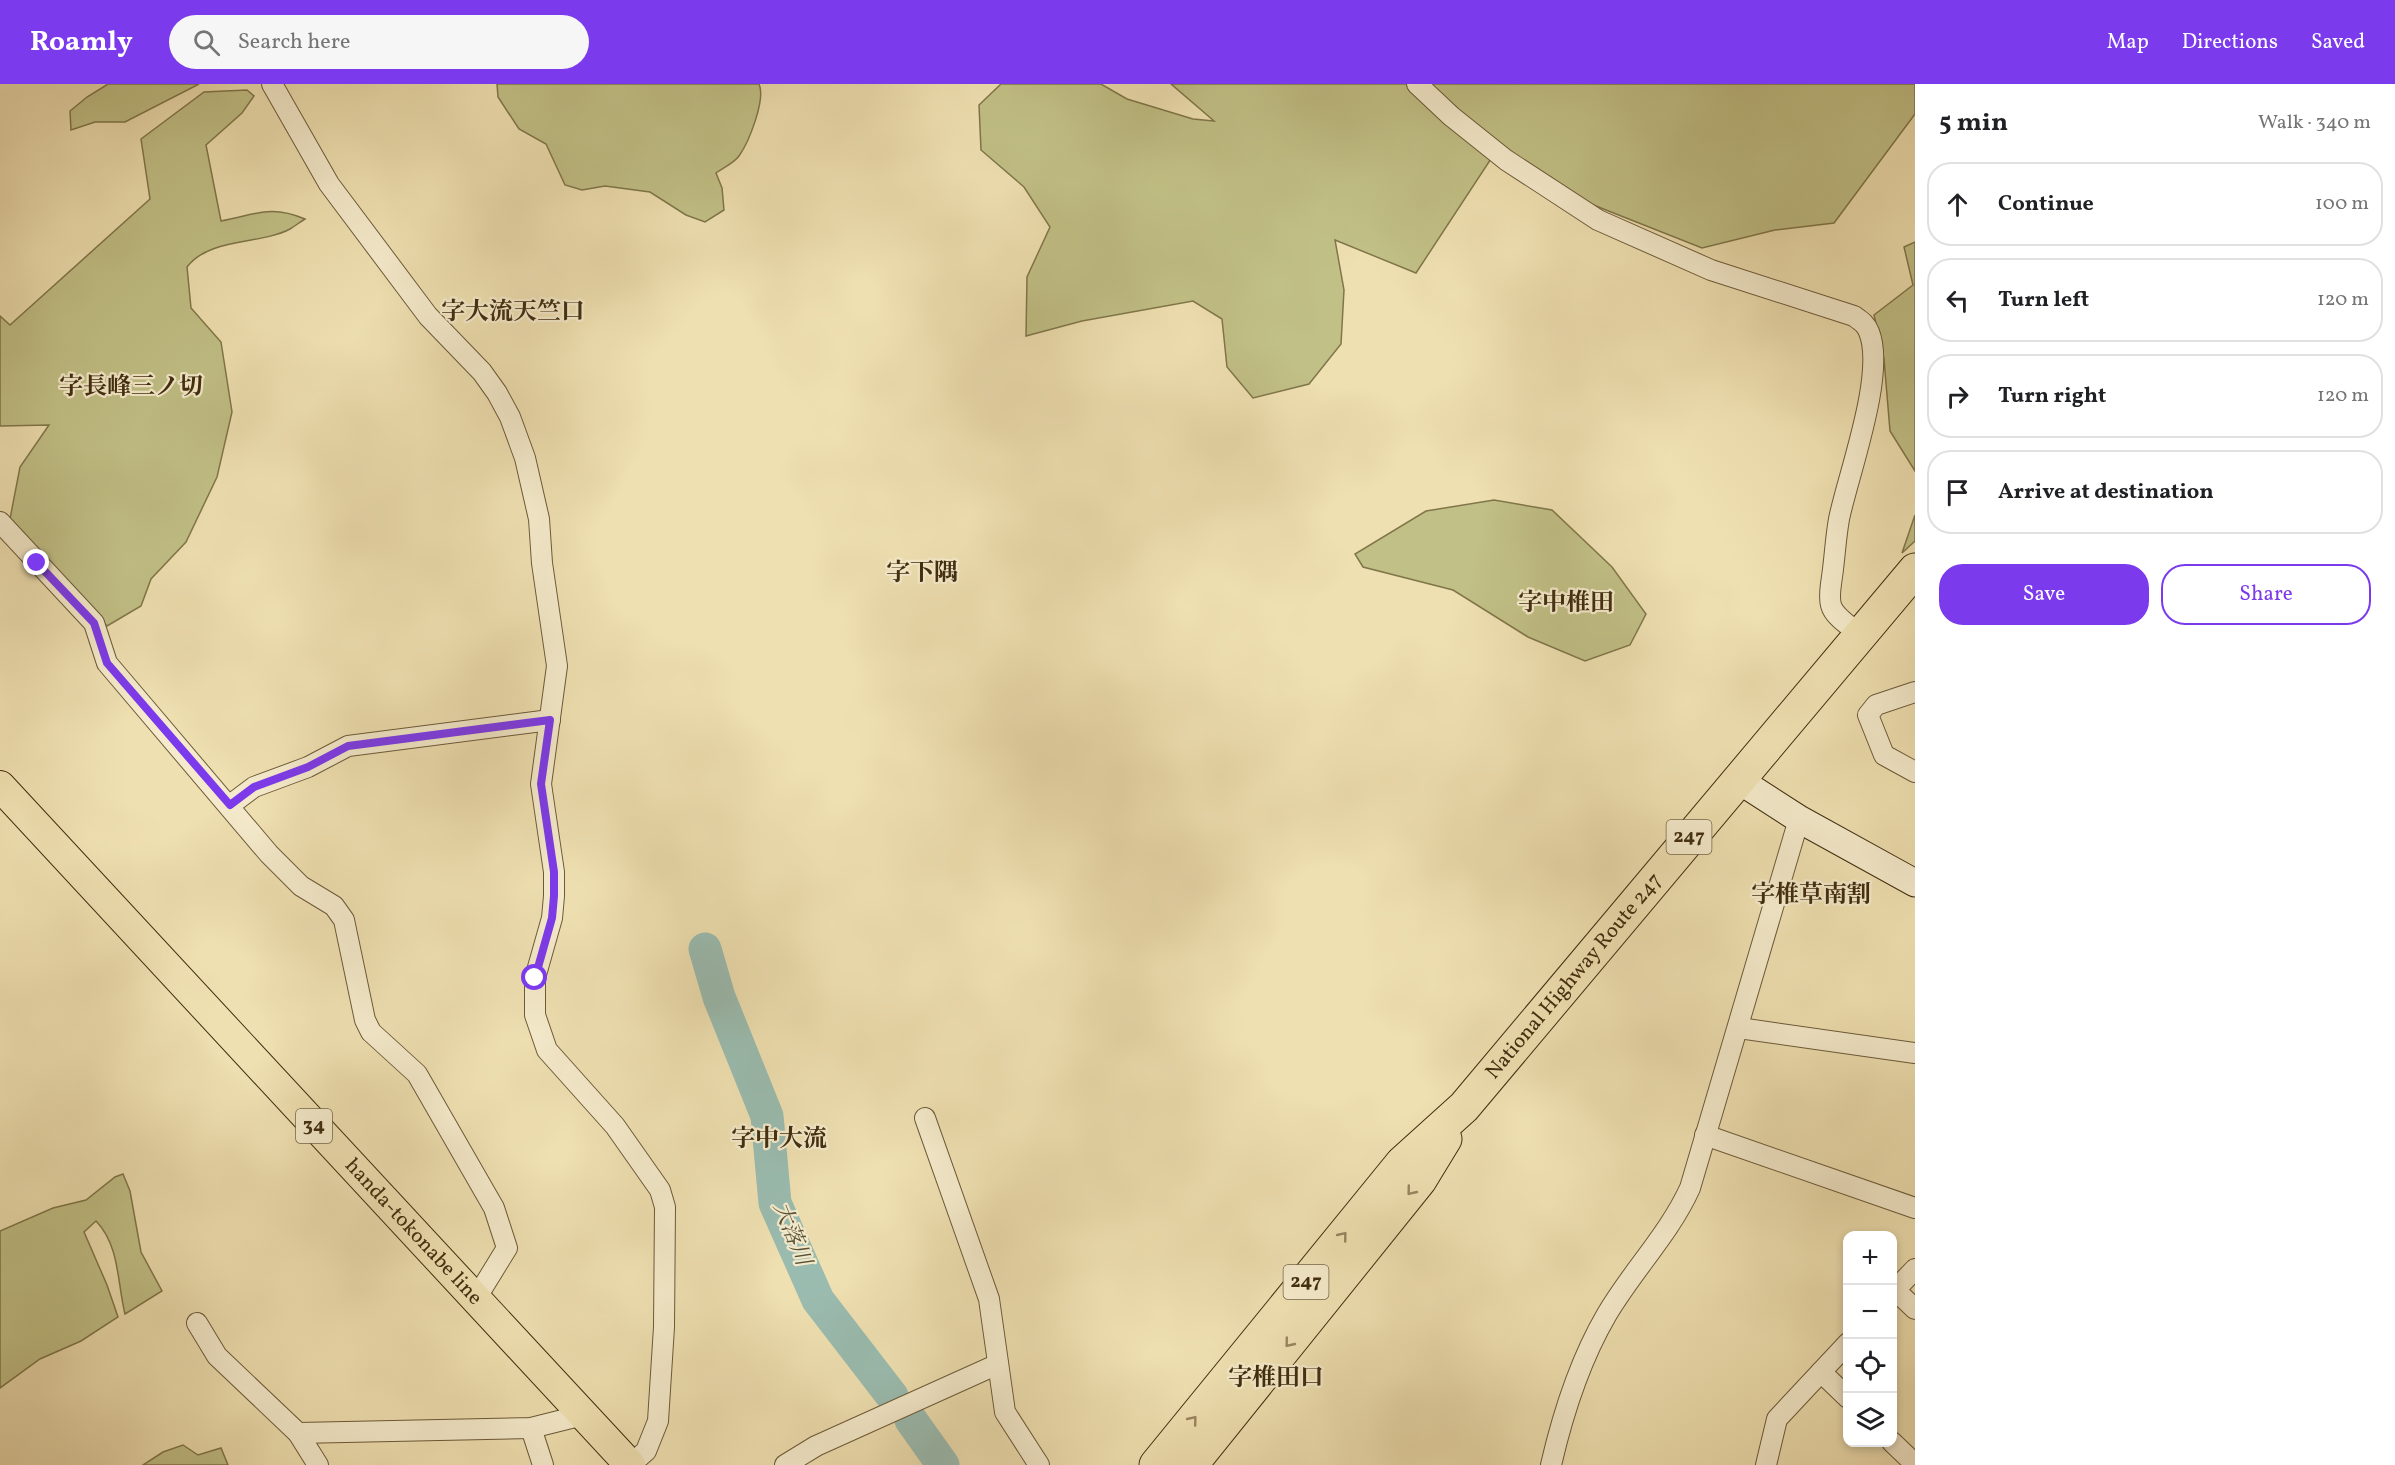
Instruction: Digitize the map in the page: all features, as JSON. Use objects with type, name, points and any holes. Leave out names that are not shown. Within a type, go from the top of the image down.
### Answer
[{"type":"highway","name":"National Highway Route 247","points":[[1156,1465],[1402,1164],[1464,1107],[1915,570]]},
{"type":"highway","name":"National Highway Route 247","points":[[1191,1465],[1420,1180],[1464,1107]]},
{"type":"main road","name":"handa-tokonabe line","points":[[0,786],[630,1465]]},
{"type":"street","points":[[272,84],[329,184],[428,316],[482,372],[510,417],[531,478],[539,519],[542,563],[556,654],[541,784],[554,872],[554,896],[552,918],[535,978],[535,1015],[547,1050],[615,1126],[660,1190],[665,1207],[664,1327],[658,1421],[646,1451],[630,1465]]},
{"type":"street","points":[[1417,84],[1451,117],[1506,160],[1598,220],[1653,247],[1711,270],[1854,316],[1864,323],[1870,333],[1873,352],[1871,376],[1859,453],[1839,518],[1831,593],[1831,606],[1836,614],[1860,634]]},
{"type":"street","points":[[0,522],[94,623],[107,663],[230,805],[269,854],[301,886],[334,906],[344,920],[365,1020],[371,1032],[417,1074],[494,1208],[507,1248],[475,1300]]},
{"type":"street","points":[[1915,692],[1876,705],[1868,715],[1884,755],[1915,772]]},
{"type":"street","points":[[230,805],[254,787],[308,767],[348,746],[550,720]]},
{"type":"street","points":[[1737,780],[1799,819],[1915,883]]},
{"type":"street","points":[[1551,1465],[1569,1400],[1587,1352],[1607,1314],[1683,1204],[1739,1028],[1799,819]]},
{"type":"street","points":[[1739,1028],[1915,1053]]},
{"type":"street","points":[[925,1118],[947,1186],[989,1299],[1005,1412],[1039,1465]]},
{"type":"street","points":[[1705,1135],[1915,1208]]},
{"type":"street","points":[[1897,1289],[1915,1269]]},
{"type":"street","points":[[1897,1295],[1915,1310]]},
{"type":"street","points":[[196,1323],[217,1356],[298,1432],[318,1465]]},
{"type":"street","points":[[1766,1465],[1777,1419],[1843,1348]]},
{"type":"street","points":[[785,1465],[816,1446],[998,1364]]},
{"type":"street","points":[[1821,1372],[1843,1393]]},
{"type":"street","points":[[298,1432],[531,1428],[583,1415]]},
{"type":"street","points":[[531,1428],[543,1465]]},
{"type":"street","points":[[1897,1446],[1915,1464]]},
{"type":"shaded area","points":[[108,84],[199,84],[125,122],[95,122],[71,130],[70,111]]},
{"type":"shaded area","points":[[497,84],[759,84],[761,91],[752,131],[743,150],[734,161],[716,173],[722,188],[724,210],[705,222],[686,215],[650,192],[605,186],[582,190],[565,185],[546,144],[519,129],[498,97]]},
{"type":"shaded area","points":[[1001,84],[1101,84],[1127,99],[1193,119],[1214,121],[1171,84],[1915,84],[1915,114],[1834,223],[1775,230],[1702,248],[1558,191],[1500,145],[1416,273],[1335,240],[1344,290],[1341,344],[1309,384],[1253,398],[1227,367],[1222,319],[1193,301],[1082,321],[1026,336],[1027,277],[1050,227],[1024,187],[981,150],[979,105]]},
{"type":"shaded area","points":[[247,90],[254,96],[242,113],[206,145],[221,221],[272,211],[305,219],[278,234],[209,251],[197,257],[187,267],[191,308],[221,342],[232,412],[217,477],[186,542],[151,579],[141,606],[107,626],[9,524],[20,467],[49,425],[0,426],[0,316],[10,325],[150,199],[141,139],[204,92]]},
{"type":"shaded area","points":[[1915,242],[1915,471],[1890,431],[1884,359],[1874,315],[1913,285],[1904,247]]},
{"type":"shaded area","points":[[1494,500],[1552,510],[1612,567],[1646,614],[1630,645],[1585,661],[1528,637],[1453,590],[1363,567],[1355,554],[1426,511]]},
{"type":"shaded area","points":[[1915,515],[1915,541],[1902,553]]},
{"type":"shaded area","points":[[123,1174],[130,1191],[141,1252],[162,1291],[125,1314],[114,1253],[104,1231],[96,1221],[84,1232],[118,1317],[81,1341],[40,1359],[0,1388],[0,1231],[53,1208],[86,1200],[115,1177]]},
{"type":"shaded area","points":[[183,1445],[198,1455],[221,1448],[228,1465],[143,1465],[163,1452]]},
{"type":"waterway","name":"大落川","points":[[705,949],[719,997],[767,1116],[775,1203],[818,1300],[892,1396]]},
{"type":"waterway","name":"大落川","points":[[911,1420],[943,1465]]},
{"type":"district","name":"字大流天竺口","points":[[513,313]]},
{"type":"district","name":"字長峰三ノ切","points":[[131,388]]},
{"type":"district","name":"字下隅","points":[[922,574]]},
{"type":"district","name":"字中椎田","points":[[1566,604]]},
{"type":"district","name":"字椎草南割","points":[[1811,896]]},
{"type":"district","name":"字中大流","points":[[779,1140]]},
{"type":"district","name":"字椎田口","points":[[1276,1379]]},
{"type":"route","points":[[37,563],[94,623],[107,663],[230,805],[254,787],[308,767],[348,746],[550,720],[541,784],[554,872],[554,896],[552,918],[535,978]]}]
